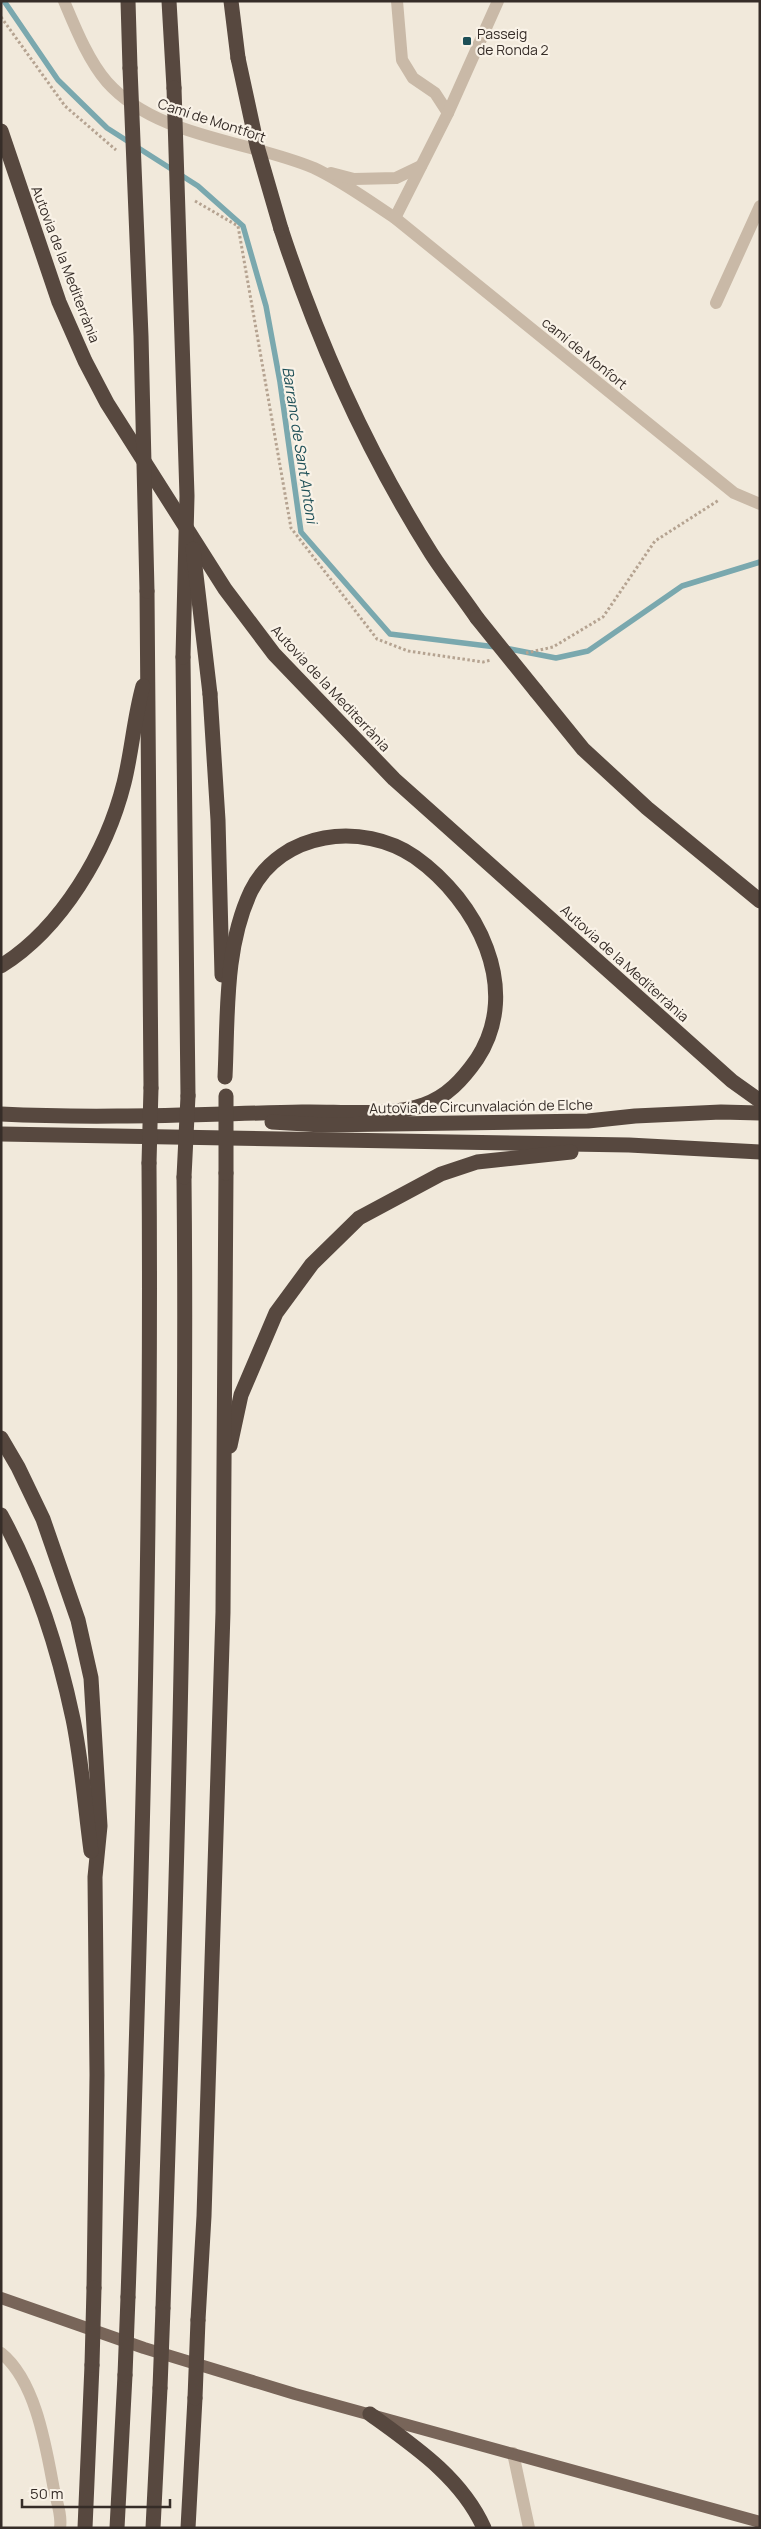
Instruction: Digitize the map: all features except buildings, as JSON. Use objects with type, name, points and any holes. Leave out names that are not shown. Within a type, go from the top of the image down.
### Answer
[{"type":"highway","points":[[118,2528],[141,1920],[150,1364],[149,1163],[151,1088],[147,591],[141,336],[128,1]]},
{"type":"highway","points":[[153,2528],[160,2388],[177,1891],[186,1368],[184,1177],[188,1096],[183,657],[187,496],[174,88],[169,1]]},
{"type":"highway","points":[[231,1],[238,58],[257,146],[298,280],[336,380],[376,459],[431,554],[477,618],[583,749],[647,808],[760,901]]},
{"type":"highway","name":"Autovia de la Mediterrània","points":[[1,132],[60,302],[85,361],[108,403],[225,589],[274,654],[394,778],[732,1081],[760,1101]]},
{"type":"highway","points":[[187,496],[210,694],[218,820],[226,1096],[222,1622],[204,2216],[188,2528]]},
{"type":"highway","points":[[1,966],[45,930],[73,896],[104,840],[115,815],[124,782],[135,715],[148,670]]},
{"type":"highway","points":[[1,1114],[203,1115],[387,1111],[422,1106],[450,1090],[464,1078],[482,1051],[494,1024],[497,992],[492,963],[478,929],[447,886],[414,858],[393,846],[362,838],[335,836],[295,846],[272,862],[252,889],[239,922],[231,964],[225,1077]]},
{"type":"highway","name":"Autovía de Circunvalación de Elche","points":[[203,1115],[322,1125],[588,1121],[635,1116],[721,1112],[760,1113]]},
{"type":"highway","points":[[1,1134],[629,1145],[760,1152]]},
{"type":"highway","points":[[224,1475],[241,1395],[276,1313],[312,1264],[359,1218],[441,1174],[477,1162],[629,1145]]},
{"type":"highway","points":[[1,1438],[18,1467],[42,1520],[78,1620],[91,1678],[100,1826],[95,1877],[97,2075],[94,2288],[85,2528]]},
{"type":"highway","points":[[1,1515],[18,1545],[35,1586],[64,1679],[73,1721],[95,1877]]},
{"type":"highway","points":[[370,2414],[439,2467],[464,2492],[484,2528]]},
{"type":"highway","points":[[191,2490],[193,2528]]},
{"type":"main road","points":[[1,2298],[144,2348],[295,2394],[760,2522]]},
{"type":"street","name":"Camí de Montfort","points":[[64,1],[94,62],[107,82],[144,112],[194,131],[314,168],[395,218]]},
{"type":"street","points":[[397,1],[402,60],[413,78],[435,93],[448,113]]},
{"type":"street","points":[[395,218],[448,113],[498,1]]},
{"type":"street","points":[[314,168],[354,179],[396,178],[421,166]]},
{"type":"street","points":[[716,304],[760,206]]},
{"type":"street","name":"camí de Monfort","points":[[395,218],[734,493],[760,504]]},
{"type":"street","points":[[1,2352],[10,2360],[32,2400],[48,2453],[60,2528]]},
{"type":"street","points":[[513,2453],[529,2528]]},
{"type":"path","points":[[1,17],[65,106],[118,150]]},
{"type":"path","points":[[190,198],[238,226],[291,528],[377,639],[408,652],[483,662],[493,660]]},
{"type":"path","points":[[521,654],[553,647],[604,617],[655,541],[710,505]]},
{"type":"waterway","name":"Barranc de Sant Antoni","points":[[4,1],[58,80],[107,128],[198,186],[243,226],[266,306],[280,382],[301,532],[390,634],[496,647]]},
{"type":"waterway","name":"Barranc de Sant Antoni","points":[[505,648],[556,658],[588,651],[682,586],[760,562]]},
{"type":"place","name":"Passeig de Ronda 2","points":[[467,41]]}]
